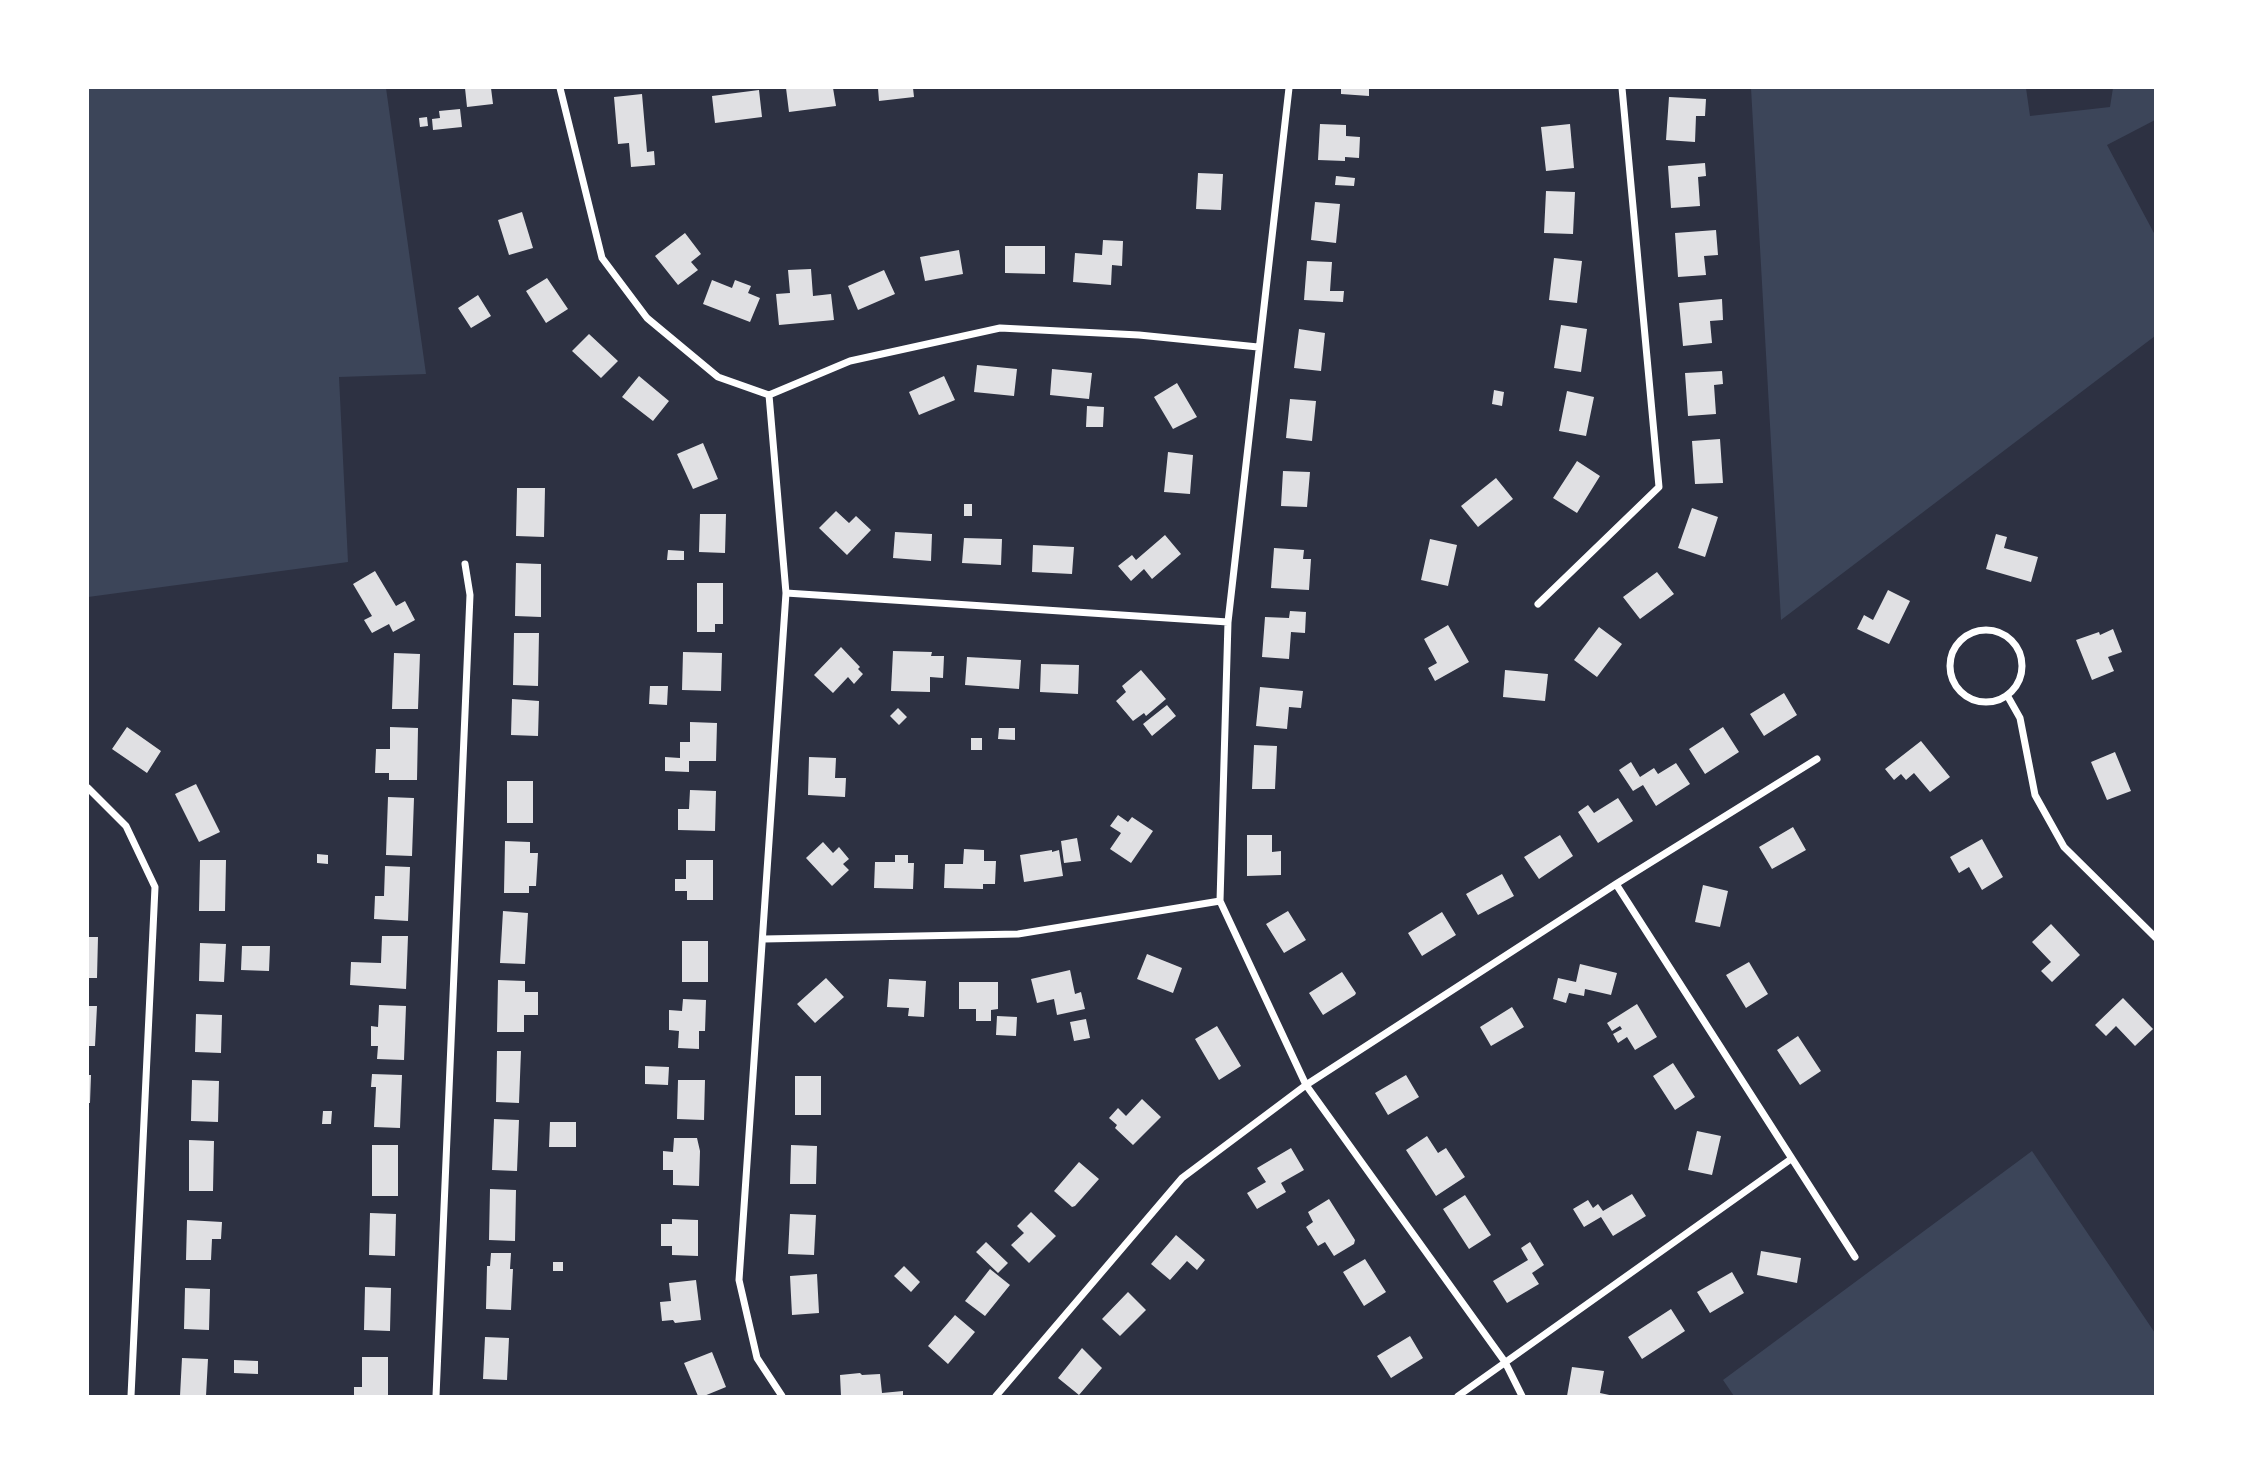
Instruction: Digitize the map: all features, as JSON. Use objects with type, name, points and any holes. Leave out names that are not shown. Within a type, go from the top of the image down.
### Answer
[{"type":"street","points":[[560,88],[602,258],[648,318],[718,377],[769,395],[850,361],[1000,328],[1139,335],[1258,347]]},
{"type":"street","points":[[1289,88],[1228,622],[1220,901],[1306,1085],[1505,1362],[1522,1396]]},
{"type":"street","points":[[1538,604],[1659,487],[1622,88]]},
{"type":"street","points":[[769,395],[786,593],[739,1280],[757,1357],[782,1396]]},
{"type":"street","points":[[436,1396],[470,594],[466,564]]},
{"type":"street","points":[[786,593],[1228,622]]},
{"type":"street","points":[[1987,630],[2009,639],[2017,648],[2022,670],[2019,682],[2007,695],[1991,702],[1979,701],[1968,697],[1959,689],[1950,668],[1952,656],[1965,637],[1987,630]]},
{"type":"street","points":[[2007,695],[2020,718],[2035,795],[2064,848],[2155,938]]},
{"type":"street","points":[[996,1396],[1182,1178],[1306,1085],[1616,884],[1817,759]]},
{"type":"street","points":[[88,788],[126,826],[155,887],[131,1396]]},
{"type":"street","points":[[1616,884],[1855,1257]]},
{"type":"street","points":[[764,939],[1018,934],[1220,901]]},
{"type":"street","points":[[1458,1396],[1791,1159]]},
{"type":"shaded area","points":[[88,88],[386,88],[426,374],[339,377],[348,562],[88,597]]},
{"type":"shaded area","points":[[1751,88],[2026,88],[2030,116],[2110,107],[2113,88],[2155,88],[2155,120],[2107,145],[2155,235],[2155,336],[1781,620]]},
{"type":"shaded area","points":[[2032,1151],[2155,1333],[2155,1396],[1734,1396],[1723,1380]]},
{"type":"building","points":[[465,88],[491,88],[493,104],[467,107]]},
{"type":"building","points":[[786,88],[833,88],[836,106],[789,112]]},
{"type":"building","points":[[878,88],[913,88],[914,97],[879,101]]},
{"type":"building","points":[[1341,88],[1369,88],[1369,96],[1341,94]]},
{"type":"building","points":[[759,90],[762,117],[715,123],[712,96]]},
{"type":"building","points":[[642,94],[647,152],[654,151],[655,165],[631,167],[629,143],[618,144],[614,97]]},
{"type":"building","points":[[1669,97],[1706,99],[1705,116],[1696,116],[1695,142],[1666,140]]},
{"type":"building","points":[[460,109],[462,127],[433,130],[432,119],[440,118],[439,111]]},
{"type":"building","points":[[427,117],[428,126],[420,127],[419,118]]},
{"type":"building","points":[[1320,124],[1346,125],[1346,136],[1360,137],[1359,158],[1345,157],[1345,161],[1318,160]]},
{"type":"building","points":[[1570,124],[1574,168],[1546,171],[1541,127]]},
{"type":"building","points":[[1705,163],[1706,176],[1698,177],[1700,206],[1671,208],[1668,166]]},
{"type":"building","points":[[1198,173],[1223,174],[1221,210],[1196,209]]},
{"type":"building","points":[[1336,176],[1355,178],[1354,186],[1335,185]]},
{"type":"building","points":[[1546,191],[1575,192],[1573,234],[1544,233]]},
{"type":"building","points":[[1315,202],[1340,204],[1336,243],[1311,240]]},
{"type":"building","points":[[522,212],[533,248],[509,255],[498,220]]},
{"type":"building","points":[[1716,230],[1718,255],[1704,256],[1706,275],[1678,277],[1675,233]]},
{"type":"building","points":[[685,233],[701,254],[691,262],[698,270],[678,285],[655,256]]},
{"type":"building","points":[[1103,240],[1123,241],[1122,266],[1112,265],[1111,285],[1073,282],[1075,253],[1102,255]]},
{"type":"building","points":[[1005,246],[1045,246],[1045,274],[1005,273]]},
{"type":"building","points":[[959,250],[963,274],[925,281],[920,257]]},
{"type":"building","points":[[1554,258],[1582,261],[1577,303],[1549,300]]},
{"type":"building","points":[[1307,261],[1332,262],[1330,291],[1344,291],[1343,302],[1304,300]]},
{"type":"building","points":[[811,269],[813,296],[831,294],[834,320],[779,325],[776,294],[790,293],[788,270]]},
{"type":"building","points":[[884,270],[895,294],[858,310],[848,286]]},
{"type":"building","points":[[547,278],[568,309],[546,323],[526,291]]},
{"type":"building","points":[[712,280],[732,288],[735,280],[751,286],[748,293],[760,298],[750,322],[703,304]]},
{"type":"building","points":[[478,295],[491,316],[471,328],[458,308]]},
{"type":"building","points":[[1722,299],[1723,320],[1710,321],[1712,343],[1683,346],[1679,303]]},
{"type":"building","points":[[1561,325],[1587,329],[1581,372],[1554,368]]},
{"type":"building","points":[[1299,329],[1325,333],[1321,371],[1294,368]]},
{"type":"building","points":[[589,334],[618,361],[601,378],[572,351]]},
{"type":"building","points":[[977,365],[1017,369],[1014,396],[974,392]]},
{"type":"building","points":[[1052,369],[1092,373],[1089,399],[1050,395]]},
{"type":"building","points":[[1722,371],[1723,384],[1714,385],[1716,414],[1688,416],[1685,373]]},
{"type":"building","points":[[639,376],[669,401],[653,421],[622,397]]},
{"type":"building","points":[[944,376],[955,400],[919,415],[909,392]]},
{"type":"building","points":[[1177,383],[1197,417],[1173,429],[1154,397]]},
{"type":"building","points":[[1494,390],[1504,392],[1502,406],[1492,404]]},
{"type":"building","points":[[1567,391],[1594,397],[1586,436],[1559,431]]},
{"type":"building","points":[[1290,399],[1316,401],[1312,441],[1286,438]]},
{"type":"building","points":[[1087,406],[1104,407],[1103,427],[1086,427]]},
{"type":"building","points":[[1720,439],[1723,483],[1695,484],[1692,441]]},
{"type":"building","points":[[703,443],[718,479],[693,489],[677,454]]},
{"type":"building","points":[[1168,452],[1193,455],[1190,494],[1164,492]]},
{"type":"building","points":[[1577,461],[1600,476],[1577,513],[1553,498]]},
{"type":"building","points":[[1283,471],[1310,472],[1307,507],[1281,506]]},
{"type":"building","points":[[1496,478],[1513,499],[1478,527],[1461,506]]},
{"type":"building","points":[[517,488],[545,488],[544,537],[516,536]]},
{"type":"building","points":[[964,504],[972,504],[972,516],[964,516]]},
{"type":"building","points":[[1692,508],[1718,517],[1705,557],[1678,548]]},
{"type":"building","points":[[836,511],[849,523],[856,516],[871,530],[847,555],[819,528]]},
{"type":"building","points":[[700,514],[726,514],[725,553],[699,552]]},
{"type":"building","points":[[895,532],[932,534],[931,561],[893,558]]},
{"type":"building","points":[[1996,534],[2007,537],[2004,548],[2038,557],[2031,582],[1986,569]]},
{"type":"building","points":[[1165,535],[1181,554],[1152,579],[1144,569],[1131,581],[1118,566],[1132,555],[1136,560]]},
{"type":"building","points":[[964,538],[1002,539],[1001,565],[962,563]]},
{"type":"building","points":[[1430,539],[1457,545],[1448,586],[1421,580]]},
{"type":"building","points":[[1033,545],[1074,547],[1072,574],[1032,572]]},
{"type":"building","points":[[1274,548],[1304,550],[1303,559],[1311,559],[1309,590],[1271,588]]},
{"type":"building","points":[[668,550],[684,551],[684,560],[667,560]]},
{"type":"building","points":[[516,563],[541,564],[541,617],[515,616]]},
{"type":"building","points":[[375,571],[396,606],[405,601],[415,620],[393,632],[389,624],[372,633],[364,620],[372,616],[353,584]]},
{"type":"building","points":[[1657,572],[1674,594],[1640,619],[1623,597]]},
{"type":"building","points":[[697,583],[723,583],[723,624],[715,624],[715,632],[697,632]]},
{"type":"building","points":[[1888,590],[1910,601],[1889,644],[1857,629],[1864,615],[1873,620]]},
{"type":"building","points":[[1290,611],[1306,612],[1305,633],[1291,632],[1289,659],[1262,657],[1265,617],[1289,618]]},
{"type":"building","points":[[1448,625],[1469,662],[1435,681],[1428,668],[1437,663],[1424,639]]},
{"type":"building","points":[[1599,627],[1622,644],[1597,677],[1574,660]]},
{"type":"building","points":[[2113,629],[2122,652],[2108,657],[2114,671],[2092,680],[2076,640]]},
{"type":"building","points":[[514,633],[539,633],[538,686],[513,685]]},
{"type":"building","points":[[841,647],[863,674],[854,684],[848,677],[833,693],[814,675]]},
{"type":"building","points":[[893,651],[932,652],[931,656],[944,656],[943,678],[930,677],[930,692],[891,691]]},
{"type":"building","points":[[683,652],[722,653],[721,691],[682,690]]},
{"type":"building","points":[[394,653],[420,654],[418,709],[392,709]]},
{"type":"building","points":[[967,657],[1021,660],[1019,689],[965,685]]},
{"type":"building","points":[[1041,664],[1079,665],[1078,694],[1040,692]]},
{"type":"building","points":[[1141,670],[1166,699],[1146,716],[1144,713],[1133,721],[1116,701],[1126,692],[1122,686]]},
{"type":"building","points":[[1505,670],[1548,674],[1545,701],[1503,697]]},
{"type":"building","points":[[650,686],[668,686],[667,705],[649,704]]},
{"type":"building","points":[[1260,687],[1303,691],[1301,708],[1289,707],[1287,729],[1256,726]]},
{"type":"building","points":[[1784,693],[1797,715],[1764,736],[1750,714]]},
{"type":"building","points":[[512,699],[539,701],[538,736],[511,735]]},
{"type":"building","points":[[1167,705],[1176,716],[1152,736],[1143,724]]},
{"type":"building","points":[[898,708],[907,717],[899,725],[890,716]]},
{"type":"building","points":[[690,722],[717,723],[716,761],[689,761],[689,772],[665,771],[665,757],[680,758],[680,742],[690,742]]},
{"type":"building","points":[[127,727],[161,751],[147,773],[112,749]]},
{"type":"building","points":[[390,727],[418,728],[417,780],[389,780],[389,773],[375,773],[376,749],[390,749]]},
{"type":"building","points":[[1723,727],[1739,752],[1705,774],[1689,749]]},
{"type":"building","points":[[999,728],[1015,728],[1015,740],[998,739]]},
{"type":"building","points":[[971,738],[982,738],[982,750],[971,750]]},
{"type":"building","points":[[1921,741],[1950,777],[1930,792],[1914,773],[1906,780],[1901,774],[1894,780],[1885,769]]},
{"type":"building","points":[[1254,745],[1277,746],[1275,789],[1252,789]]},
{"type":"building","points":[[2115,752],[2131,791],[2107,800],[2091,762]]},
{"type":"building","points":[[809,757],[836,758],[835,778],[846,778],[845,797],[808,795]]},
{"type":"building","points":[[1631,762],[1640,777],[1654,768],[1658,774],[1676,763],[1690,784],[1656,806],[1643,785],[1633,791],[1619,770]]},
{"type":"building","points":[[507,781],[533,781],[533,823],[507,823]]},
{"type":"building","points":[[196,784],[220,832],[199,842],[175,794]]},
{"type":"building","points":[[690,790],[716,791],[715,831],[678,830],[678,809],[689,809]]},
{"type":"building","points":[[388,797],[414,798],[412,856],[386,855]]},
{"type":"building","points":[[1618,798],[1633,821],[1598,843],[1578,812],[1588,805],[1594,813]]},
{"type":"building","points":[[1118,815],[1128,822],[1132,817],[1153,831],[1131,863],[1110,849],[1121,833],[1110,826]]},
{"type":"building","points":[[1793,827],[1806,850],[1772,869],[1759,847]]},
{"type":"building","points":[[1247,835],[1272,835],[1272,852],[1281,851],[1281,875],[1247,876]]},
{"type":"building","points":[[1560,835],[1573,856],[1539,879],[1524,857]]},
{"type":"building","points":[[1077,838],[1081,861],[1064,863],[1061,841]]},
{"type":"building","points":[[1982,839],[2003,877],[1982,890],[1969,867],[1959,873],[1950,857]]},
{"type":"building","points":[[505,841],[530,842],[530,853],[538,853],[536,886],[529,886],[529,893],[504,893]]},
{"type":"building","points":[[823,842],[833,853],[839,847],[849,859],[843,864],[849,870],[832,886],[806,858]]},
{"type":"building","points":[[964,849],[984,850],[984,861],[996,861],[995,884],[983,884],[983,889],[944,888],[945,864],[963,864]]},
{"type":"building","points":[[1059,850],[1063,876],[1024,882],[1020,855]]},
{"type":"building","points":[[317,854],[328,855],[328,864],[317,863]]},
{"type":"building","points":[[895,855],[908,855],[908,863],[914,863],[913,889],[874,888],[875,862],[895,862]]},
{"type":"building","points":[[200,860],[226,860],[225,911],[199,911]]},
{"type":"building","points":[[686,860],[713,860],[713,900],[687,900],[687,891],[675,891],[675,879],[686,879]]},
{"type":"building","points":[[385,866],[410,867],[408,921],[374,919],[375,896],[384,896]]},
{"type":"building","points":[[1502,874],[1514,896],[1478,915],[1466,894]]},
{"type":"building","points":[[1703,885],[1728,891],[1720,927],[1695,922]]},
{"type":"building","points":[[503,911],[528,913],[525,964],[500,963]]},
{"type":"building","points":[[1288,911],[1306,940],[1284,953],[1266,924]]},
{"type":"building","points":[[1442,912],[1456,935],[1422,956],[1408,933]]},
{"type":"building","points":[[2051,924],[2080,955],[2052,982],[2041,971],[2051,962],[2032,942]]},
{"type":"building","points":[[382,936],[408,936],[406,989],[350,985],[351,962],[381,963]]},
{"type":"building","points":[[88,937],[98,937],[97,978],[88,978]]},
{"type":"building","points":[[682,941],[708,941],[708,982],[682,982]]},
{"type":"building","points":[[200,943],[226,944],[224,982],[199,981]]},
{"type":"building","points":[[242,946],[270,946],[269,971],[241,970]]},
{"type":"building","points":[[1147,954],[1182,968],[1173,993],[1137,979]]},
{"type":"building","points":[[1749,962],[1768,994],[1746,1008],[1726,975]]},
{"type":"building","points":[[1580,964],[1617,973],[1611,995],[1585,989],[1584,996],[1569,993],[1566,1003],[1553,999],[1558,978],[1576,982]]},
{"type":"building","points":[[1070,970],[1075,994],[1081,992],[1085,1009],[1057,1015],[1054,999],[1037,1003],[1031,979]]},
{"type":"building","points":[[1342,972],[1356,993],[1323,1015],[1309,993]]},
{"type":"building","points":[[826,978],[844,997],[815,1023],[797,1004]]},
{"type":"building","points":[[889,979],[926,981],[924,1017],[908,1016],[909,1008],[887,1007]]},
{"type":"building","points":[[498,980],[525,981],[525,992],[538,992],[538,1015],[524,1015],[524,1032],[497,1032]]},
{"type":"building","points":[[959,982],[998,982],[998,1009],[991,1010],[991,1021],[976,1021],[976,1009],[959,1009]]},
{"type":"building","points":[[2123,998],[2153,1029],[2135,1046],[2116,1026],[2106,1036],[2095,1025]]},
{"type":"building","points":[[683,999],[706,1000],[705,1031],[699,1031],[699,1049],[678,1048],[679,1031],[669,1030],[669,1010],[682,1011]]},
{"type":"building","points":[[1637,1004],[1657,1037],[1635,1050],[1627,1037],[1618,1043],[1613,1034],[1622,1029],[1620,1026],[1612,1031],[1607,1023]]},
{"type":"building","points":[[379,1005],[406,1006],[404,1060],[377,1059],[378,1046],[371,1046],[371,1026],[378,1027]]},
{"type":"building","points":[[88,1006],[97,1006],[95,1046],[88,1046]]},
{"type":"building","points":[[1512,1007],[1524,1027],[1491,1046],[1480,1027]]},
{"type":"building","points":[[196,1014],[222,1015],[221,1053],[195,1052]]},
{"type":"building","points":[[997,1016],[1017,1017],[1016,1036],[996,1035]]},
{"type":"building","points":[[1086,1019],[1090,1038],[1074,1041],[1070,1022]]},
{"type":"building","points":[[1217,1026],[1241,1066],[1219,1080],[1195,1039]]},
{"type":"building","points":[[1798,1036],[1821,1071],[1800,1085],[1777,1050]]},
{"type":"building","points":[[497,1051],[521,1051],[519,1103],[496,1102]]},
{"type":"building","points":[[1673,1063],[1695,1097],[1675,1110],[1653,1076]]},
{"type":"building","points":[[645,1066],[669,1067],[668,1085],[645,1084]]},
{"type":"building","points":[[372,1074],[402,1075],[400,1128],[374,1127],[376,1087],[371,1087]]},
{"type":"building","points":[[88,1075],[91,1075],[90,1103],[88,1103]]},
{"type":"building","points":[[1406,1075],[1419,1097],[1388,1115],[1375,1093]]},
{"type":"building","points":[[795,1076],[821,1076],[821,1115],[795,1115]]},
{"type":"building","points":[[192,1080],[219,1081],[218,1122],[191,1121]]},
{"type":"building","points":[[678,1080],[705,1080],[704,1120],[677,1119]]},
{"type":"building","points":[[1142,1099],[1161,1117],[1133,1145],[1115,1128],[1117,1125],[1109,1118],[1118,1108],[1126,1116]]},
{"type":"building","points":[[323,1111],[332,1111],[331,1124],[322,1124]]},
{"type":"building","points":[[494,1119],[519,1120],[517,1171],[492,1170]]},
{"type":"building","points":[[550,1122],[576,1122],[576,1147],[549,1147]]},
{"type":"building","points":[[1697,1131],[1721,1136],[1712,1175],[1688,1170]]},
{"type":"building","points":[[1427,1136],[1438,1153],[1446,1148],[1465,1177],[1436,1196],[1406,1150]]},
{"type":"building","points":[[674,1138],[697,1138],[700,1151],[699,1186],[673,1185],[673,1170],[663,1170],[663,1151],[673,1152]]},
{"type":"building","points":[[189,1140],[214,1141],[213,1191],[189,1191]]},
{"type":"building","points":[[372,1145],[398,1145],[398,1196],[372,1196]]},
{"type":"building","points":[[791,1145],[817,1146],[816,1184],[790,1184]]},
{"type":"building","points":[[1291,1148],[1304,1170],[1281,1183],[1286,1192],[1257,1209],[1247,1193],[1266,1182],[1257,1168]]},
{"type":"building","points":[[1079,1162],[1099,1179],[1072,1207],[1054,1191]]},
{"type":"building","points":[[490,1189],[516,1190],[515,1241],[489,1240]]},
{"type":"building","points":[[1632,1194],[1646,1216],[1613,1236],[1601,1217],[1584,1227],[1573,1209],[1588,1200],[1593,1208],[1598,1204],[1603,1211]]},
{"type":"building","points":[[1465,1195],[1491,1235],[1469,1249],[1443,1209]]},
{"type":"building","points":[[1329,1199],[1355,1240],[1354,1244],[1334,1256],[1325,1242],[1318,1246],[1306,1227],[1313,1222],[1308,1212]]},
{"type":"building","points":[[1031,1212],[1056,1236],[1029,1263],[1011,1245],[1024,1233],[1017,1226]]},
{"type":"building","points":[[370,1213],[396,1214],[395,1256],[369,1255]]},
{"type":"building","points":[[790,1214],[816,1215],[814,1255],[788,1254]]},
{"type":"building","points":[[672,1219],[698,1220],[698,1256],[672,1255],[672,1246],[661,1246],[661,1224],[672,1224]]},
{"type":"building","points":[[187,1220],[222,1222],[221,1239],[212,1239],[211,1260],[186,1260]]},
{"type":"building","points":[[1176,1235],[1205,1260],[1197,1270],[1187,1261],[1170,1280],[1151,1264]]},
{"type":"building","points":[[986,1242],[1008,1263],[998,1273],[976,1252]]},
{"type":"building","points":[[1530,1242],[1544,1265],[1532,1273],[1539,1284],[1507,1303],[1493,1281],[1528,1260],[1521,1248]]},
{"type":"building","points":[[1761,1251],[1801,1258],[1797,1283],[1757,1275]]},
{"type":"building","points":[[491,1253],[511,1253],[511,1310],[486,1309],[487,1266],[490,1266]]},
{"type":"building","points":[[1365,1259],[1386,1292],[1364,1306],[1343,1272]]},
{"type":"building","points":[[553,1262],[563,1262],[563,1271],[553,1271]]},
{"type":"building","points":[[904,1266],[920,1282],[911,1292],[894,1276]]},
{"type":"building","points":[[990,1269],[1010,1285],[985,1316],[965,1301]]},
{"type":"building","points":[[1732,1272],[1744,1293],[1710,1313],[1697,1292]]},
{"type":"building","points":[[817,1274],[819,1313],[792,1315],[790,1276]]},
{"type":"building","points":[[696,1280],[701,1320],[675,1323],[673,1320],[662,1321],[660,1302],[671,1301],[669,1283]]},
{"type":"building","points":[[365,1287],[391,1288],[390,1331],[364,1330]]},
{"type":"building","points":[[185,1288],[210,1289],[209,1330],[184,1329]]},
{"type":"building","points":[[1128,1292],[1146,1310],[1120,1336],[1102,1319]]},
{"type":"building","points":[[1671,1309],[1685,1331],[1642,1359],[1628,1337]]},
{"type":"building","points":[[955,1315],[975,1332],[948,1364],[928,1346]]},
{"type":"building","points":[[1410,1336],[1423,1358],[1391,1378],[1377,1356]]},
{"type":"building","points":[[485,1337],[509,1338],[507,1380],[483,1379]]},
{"type":"building","points":[[1082,1348],[1102,1368],[1079,1395],[1058,1378]]},
{"type":"building","points":[[712,1352],[726,1387],[698,1396],[684,1363]]},
{"type":"building","points":[[362,1357],[388,1357],[388,1396],[354,1396],[354,1387],[362,1387]]},
{"type":"building","points":[[182,1358],[208,1359],[206,1396],[180,1396]]},
{"type":"building","points":[[234,1360],[258,1361],[258,1374],[234,1373]]},
{"type":"building","points":[[1572,1367],[1604,1371],[1600,1393],[1614,1396],[1567,1396]]},
{"type":"building","points":[[880,1374],[882,1393],[903,1391],[903,1396],[841,1396],[840,1375]]}]
